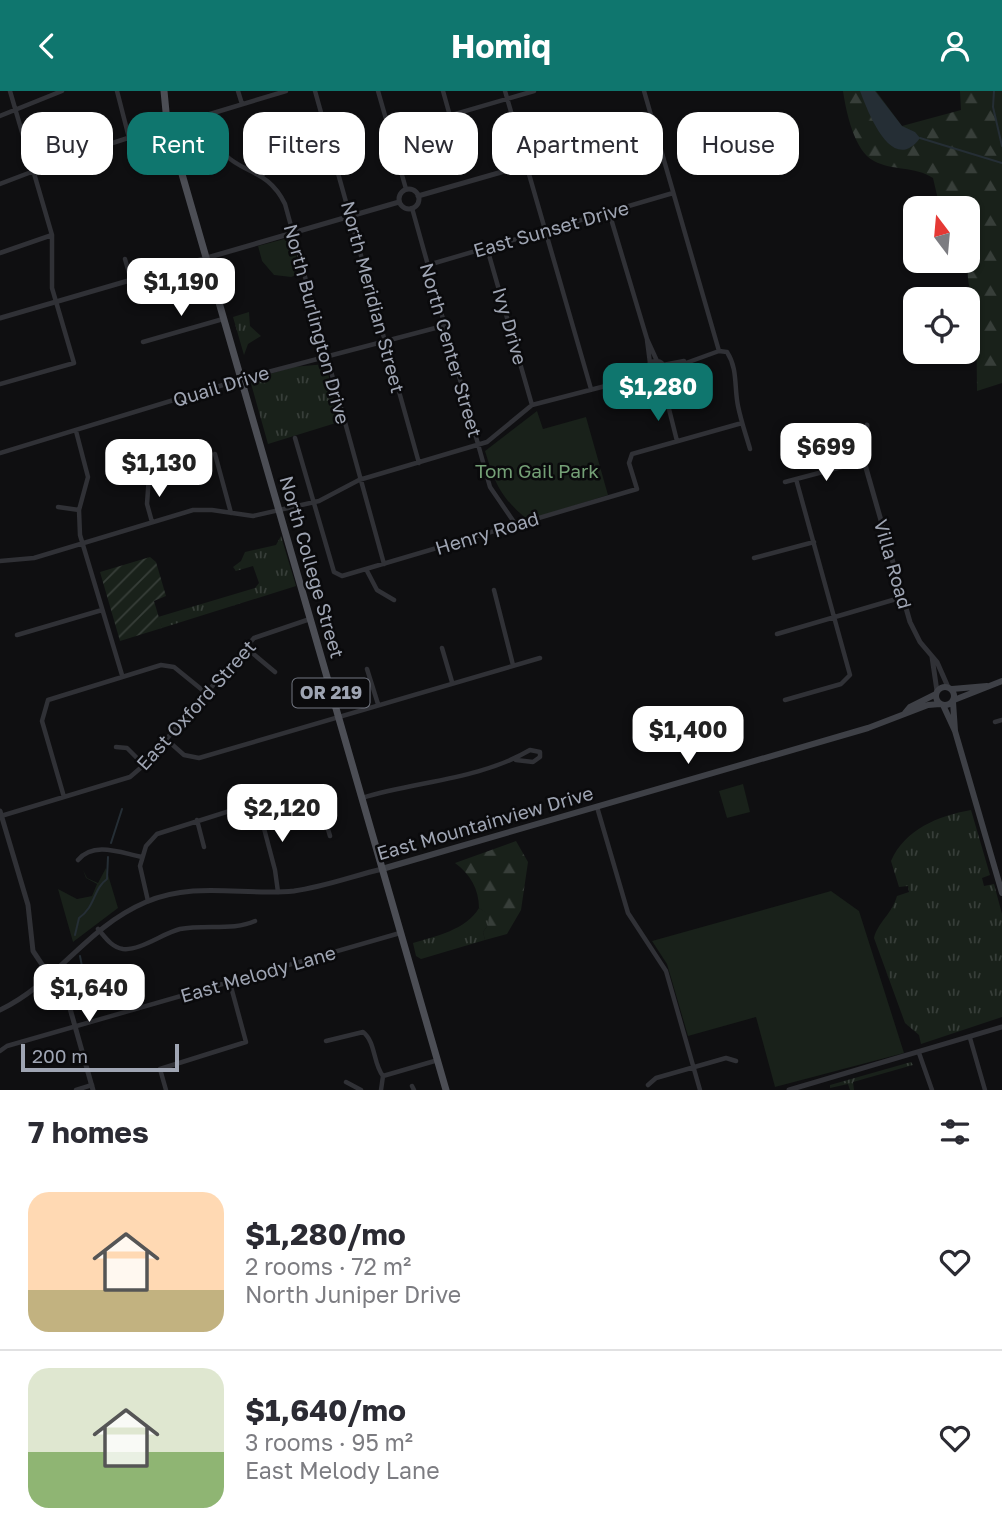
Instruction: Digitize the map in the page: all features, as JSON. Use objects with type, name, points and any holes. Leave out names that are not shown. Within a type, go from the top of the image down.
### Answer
[{"type":"main road","name":"North College Street","points":[[164,91],[167,123],[446,1090]]},
{"type":"main road","points":[[953,701],[1002,681]]},
{"type":"main road","points":[[987,685],[950,688],[956,731],[1000,877],[1002,893]]},
{"type":"main road","name":"East Mountainview Drive","points":[[905,713],[910,706],[950,688]]},
{"type":"main road","points":[[937,692],[956,731]]},
{"type":"main road","name":"East Mountainview Drive","points":[[382,869],[953,701]]},
{"type":"street","points":[[10,91],[21,127]]},
{"type":"street","points":[[0,116],[62,91]]},
{"type":"street","points":[[117,91],[127,134]]},
{"type":"street","points":[[238,91],[242,104],[286,91]]},
{"type":"street","name":"North Meridian Street","points":[[315,91],[419,463]]},
{"type":"street","points":[[378,91],[384,112]]},
{"type":"street","points":[[443,91],[449,112]]},
{"type":"street","points":[[505,91],[511,112]]},
{"type":"street","points":[[461,112],[534,91]]},
{"type":"street","points":[[644,91],[650,112]]},
{"type":"street","name":"North Burlington Drive","points":[[242,104],[207,117],[212,137],[222,154],[239,167],[262,176],[281,196],[330,358],[333,386],[384,564]]},
{"type":"street","points":[[663,157],[719,351]]},
{"type":"street","points":[[0,184],[24,175]]},
{"type":"street","points":[[0,384],[74,363],[51,283],[52,235],[35,175]]},
{"type":"street","points":[[402,175],[406,189]]},
{"type":"street","points":[[418,196],[492,175]]},
{"type":"street","points":[[530,175],[591,389]]},
{"type":"street","points":[[399,202],[401,193],[406,189],[412,190],[418,196]]},
{"type":"street","name":"East Sunset Drive","points":[[428,265],[673,193]]},
{"type":"street","points":[[399,202],[405,208],[412,208],[417,205],[418,196]]},
{"type":"street","points":[[0,318],[399,202]]},
{"type":"street","name":"North Center Street","points":[[412,208],[443,326],[495,497],[516,525]]},
{"type":"street","points":[[609,212],[647,339],[663,368]]},
{"type":"street","points":[[0,253],[52,235]]},
{"type":"street","name":"Ivy Drive","points":[[487,248],[532,405]]},
{"type":"street","points":[[125,259],[131,280]]},
{"type":"street","points":[[143,342],[224,319]]},
{"type":"street","name":"Quail Drive","points":[[0,453],[293,365],[330,358],[443,326]]},
{"type":"street","points":[[647,339],[650,363],[648,372]]},
{"type":"street","points":[[742,423],[677,441],[658,377],[663,368],[719,351],[727,352],[750,449]]},
{"type":"street","points":[[650,363],[657,361]]},
{"type":"street","points":[[0,561],[34,558],[202,509],[253,516],[314,502],[359,480],[478,445],[496,437],[532,405],[648,372],[658,377]]},
{"type":"street","name":"Villa Road","points":[[867,425],[864,461],[914,632],[950,688]]},
{"type":"street","points":[[76,431],[88,477],[79,510],[82,543],[122,675]]},
{"type":"street","points":[[295,438],[314,502]]},
{"type":"street","name":"Henry Road","points":[[314,502],[337,575],[384,564],[637,489],[629,463],[632,454],[677,441]]},
{"type":"street","points":[[215,454],[231,513]]},
{"type":"street","points":[[785,482],[864,461]]},
{"type":"street","points":[[149,476],[146,495],[152,522]]},
{"type":"street","points":[[785,700],[848,679],[849,666],[796,479]]},
{"type":"street","points":[[58,507],[79,510]]},
{"type":"street","points":[[754,558],[814,542]]},
{"type":"street","points":[[366,569],[377,590],[394,600]]},
{"type":"street","points":[[494,590],[513,665]]},
{"type":"street","points":[[777,634],[903,597]]},
{"type":"street","points":[[18,635],[102,610]]},
{"type":"street","name":"East Oxford Street","points":[[1,814],[120,781],[144,765],[245,647],[264,633],[310,619]]},
{"type":"street","points":[[245,647],[275,672]]},
{"type":"street","points":[[442,648],[452,683]]},
{"type":"street","name":"Villa Road","points":[[932,657],[937,692]]},
{"type":"street","points":[[166,739],[184,755],[198,758],[540,658]]},
{"type":"street","points":[[64,797],[42,721],[44,705],[55,696],[122,675],[168,665],[206,693]]},
{"type":"street","points":[[368,669],[378,704]]},
{"type":"street","points":[[995,722],[1002,720]]},
{"type":"street","points":[[116,747],[127,748],[144,765]]},
{"type":"street","points":[[362,798],[413,784],[438,782],[516,760],[530,750],[540,753],[540,757],[533,762],[516,760]]},
{"type":"street","points":[[148,901],[142,876],[142,857],[146,846],[157,834],[296,790],[313,794],[323,807],[330,837]]},
{"type":"street","points":[[257,802],[278,892]]},
{"type":"street","points":[[597,807],[628,913],[666,971],[700,1090]]},
{"type":"street","points":[[1,814],[28,905],[33,951],[69,1005],[93,1088],[76,1090]]},
{"type":"street","points":[[197,820],[204,847]]},
{"type":"street","points":[[78,860],[85,852],[94,849],[142,857]]},
{"type":"street","name":"East Mountainview Drive","points":[[0,1010],[25,996],[48,977],[98,929],[148,901],[205,889],[278,892],[312,888],[382,869]]},
{"type":"street","points":[[98,929],[114,946],[130,949],[177,930],[211,925],[244,927],[255,921]]},
{"type":"street","name":"East Melody Lane","points":[[0,1051],[7,1045],[401,933]]},
{"type":"street","points":[[166,1090],[159,1069],[246,1042],[230,983]]},
{"type":"street","points":[[789,1090],[1002,1027]]},
{"type":"street","points":[[326,1041],[363,1032],[368,1035],[377,1067],[383,1076],[382,1090]]},
{"type":"street","points":[[970,1038],[985,1090]]},
{"type":"street","points":[[919,1053],[932,1090]]},
{"type":"street","points":[[648,1085],[656,1078],[726,1058],[736,1061]]},
{"type":"street","points":[[383,1076],[438,1060]]},
{"type":"street","points":[[346,1082],[361,1090]]},
{"type":"green space","points":[[843,91],[876,91],[902,126],[961,110],[960,91],[1002,91],[1002,383],[977,391],[977,364],[980,364],[980,287],[970,287],[967,273],[980,273],[980,196],[937,196],[933,178],[926,174],[874,161],[856,140]]},
{"type":"green space","points":[[288,238],[292,242],[301,273],[291,277],[274,275],[262,261],[258,246]]},
{"type":"green space","points":[[249,312],[250,326],[261,336],[248,344],[244,355],[233,317]]},
{"type":"green space","points":[[326,364],[339,422],[268,444],[250,380],[293,367]]},
{"type":"green space","name":"Tom Gail Park","points":[[537,411],[543,429],[586,417],[608,495],[528,520],[511,505],[496,482],[485,451]]},
{"type":"green space","points":[[281,536],[296,586],[162,628],[158,617],[255,588],[259,583],[253,566],[236,571],[233,567],[241,561],[245,552],[276,545]]},
{"type":"green space","points":[[150,557],[156,562],[166,596],[154,601],[162,628],[120,641],[100,572]]},
{"type":"green space","points":[[743,784],[750,812],[727,818],[719,791]]},
{"type":"green space","points":[[971,810],[990,875],[982,878],[984,886],[994,884],[1002,914],[1002,1017],[921,1044],[919,1035],[905,1023],[874,938],[897,896],[909,892],[908,886],[899,887],[891,861],[897,850],[914,832],[935,820]]},
{"type":"green space","points":[[516,841],[528,862],[521,910],[507,934],[485,940],[483,932],[488,925],[489,915],[479,908],[473,883],[455,863]]},
{"type":"green space","points":[[106,868],[118,908],[73,942],[58,889],[77,899],[92,896],[97,884],[86,878],[83,870],[87,878],[98,883]]},
{"type":"green space","points":[[831,891],[859,911],[904,1053],[775,1087],[756,1017],[688,1036],[667,964],[652,941]]},
{"type":"green space","points":[[479,908],[490,915],[483,932],[485,940],[421,959],[416,956],[413,943],[458,927]]},
{"type":"green space","points":[[911,1062],[913,1065],[853,1082],[854,1090],[850,1090],[848,1084],[830,1088],[830,1085]]},
{"type":"shaded area","points":[[860,91],[875,91],[902,126],[915,132],[920,138],[910,148],[900,150],[891,145],[875,125]]},
{"type":"waterway","points":[[994,91],[993,107],[1002,146]]},
{"type":"waterway","points":[[920,138],[1002,163]]},
{"type":"waterway","points":[[111,843],[122,809]]},
{"type":"waterway","points":[[75,935],[79,918],[89,908],[102,883],[107,879],[108,857]]},
{"type":"waterway","points":[[80,956],[86,987]]}]
